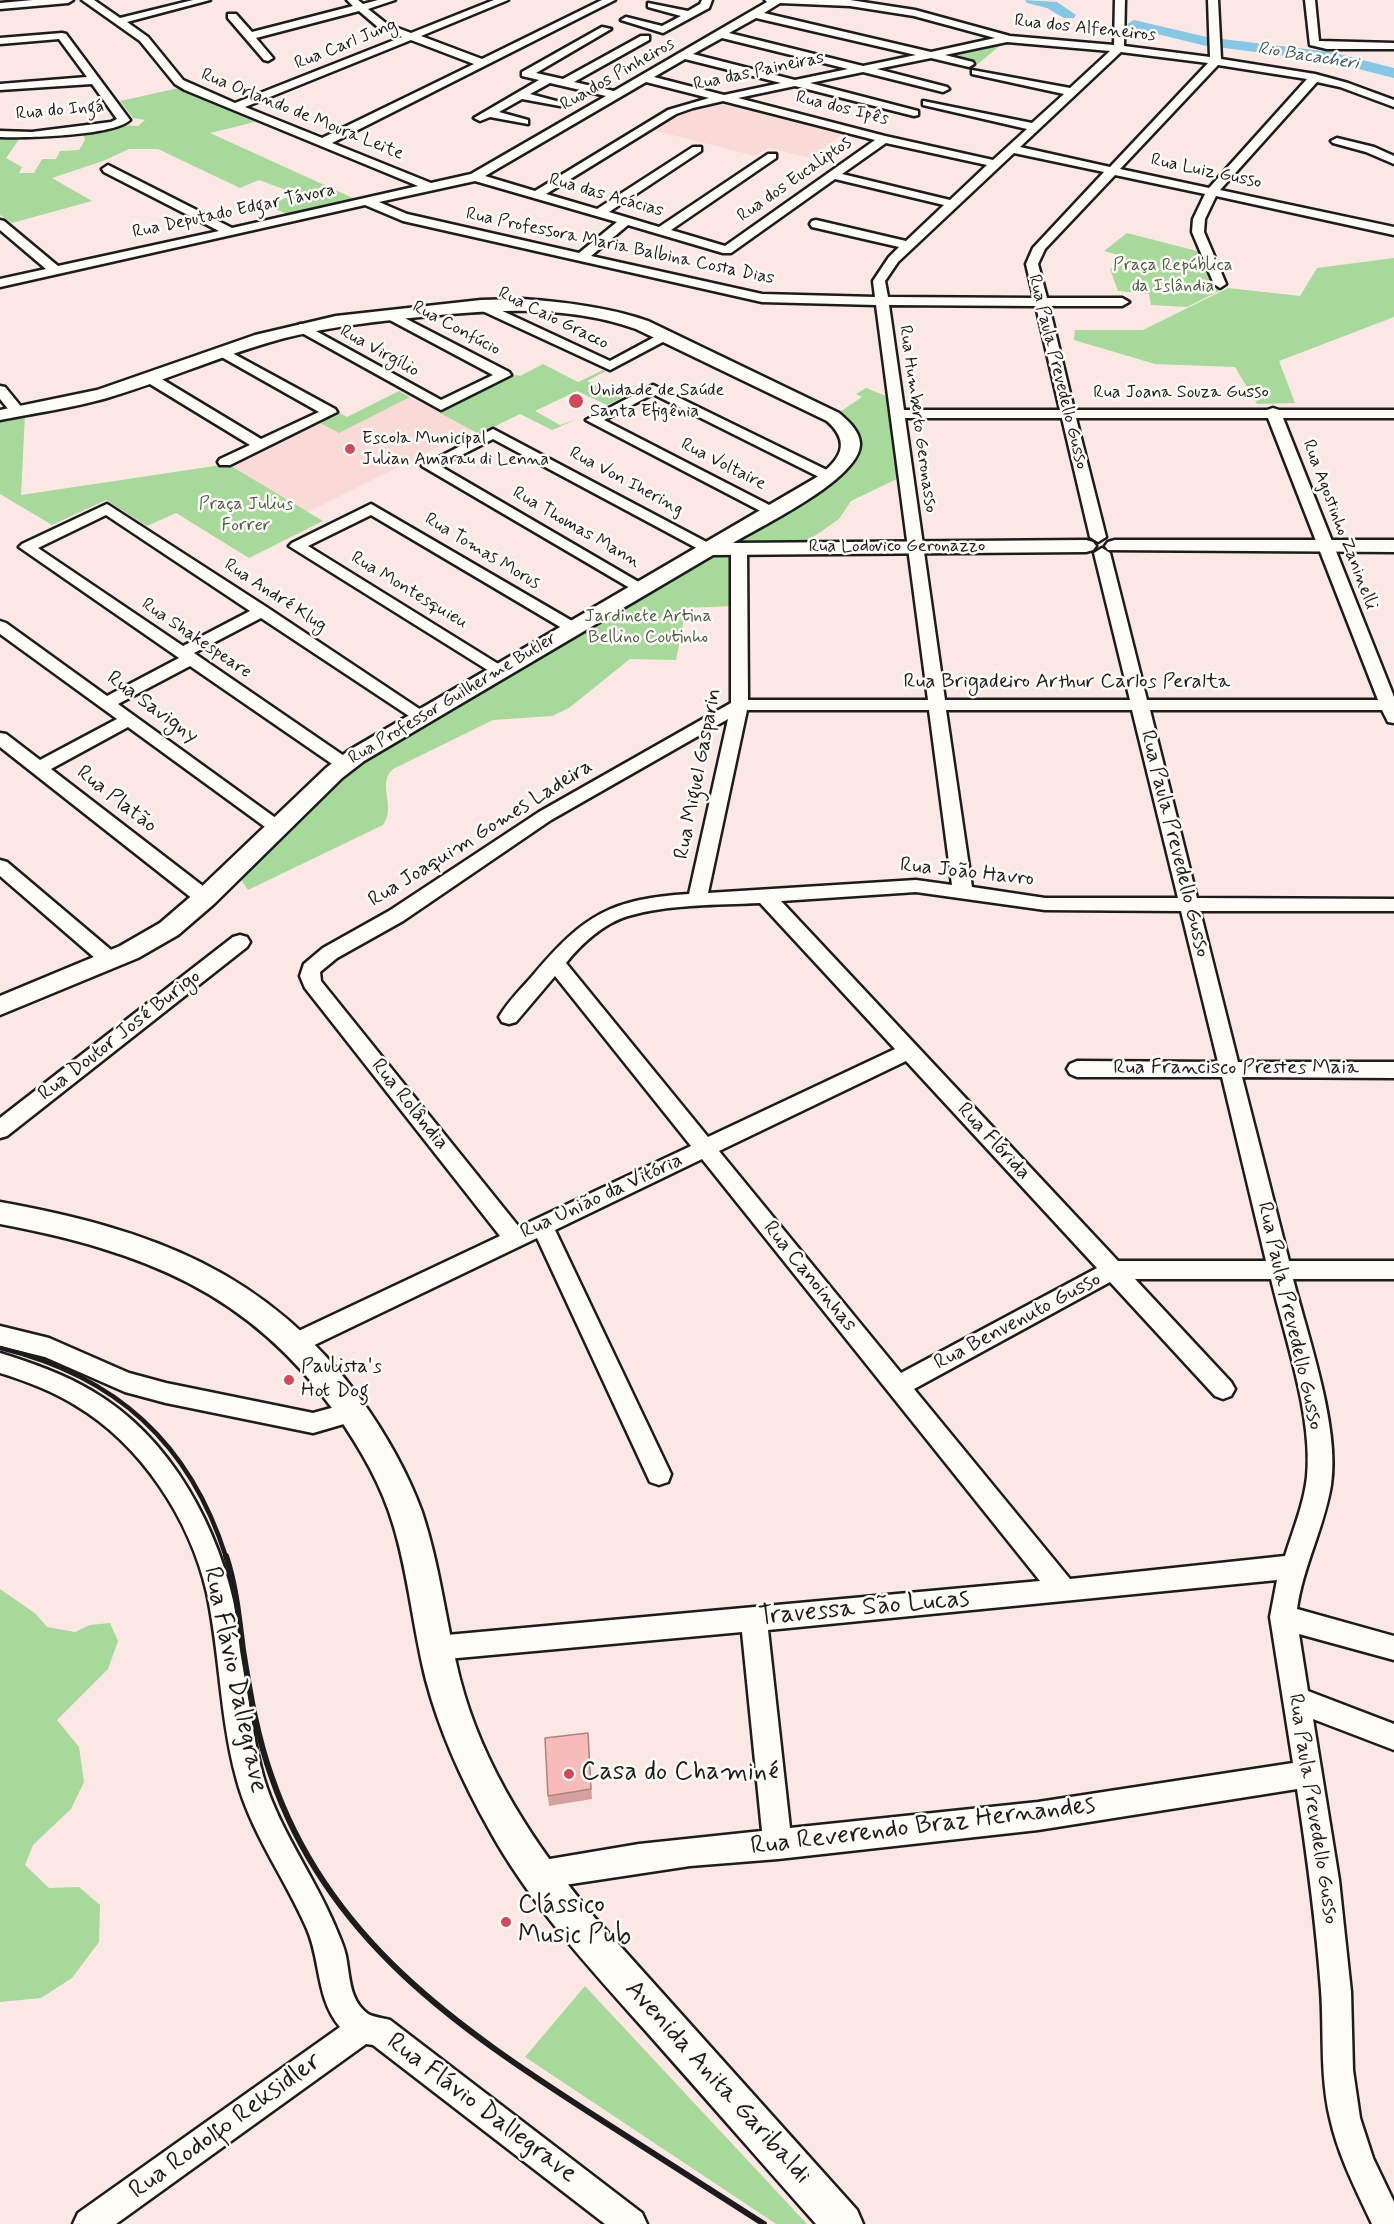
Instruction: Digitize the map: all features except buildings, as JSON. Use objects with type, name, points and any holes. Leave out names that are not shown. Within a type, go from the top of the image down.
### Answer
[{"type":"main road","name":"Rua Professor Guilherme Butler","points":[[0,1006],[144,945],[163,933],[205,898],[344,764],[831,477],[843,465],[850,453],[848,433],[840,422],[634,321],[552,306],[522,304],[481,305],[300,328],[92,397],[9,414]]},
{"type":"main road","name":"Rua Lodovico Geronazzo","points":[[709,549],[1100,545],[1394,546]]},
{"type":"main road","name":"Avenida Anita Garibaldi","points":[[0,1213],[84,1229],[162,1255],[221,1286],[250,1305],[296,1343],[318,1366],[353,1412],[385,1465],[409,1520],[436,1648],[456,1722],[472,1761],[494,1804],[537,1875],[607,1960],[843,2224]]},
{"type":"street","points":[[0,6],[68,0]]},
{"type":"street","name":"Rua Orlando de Moura Leite","points":[[87,0],[120,21],[151,45],[184,85],[428,186]]},
{"type":"street","points":[[120,21],[205,0]]},
{"type":"street","points":[[250,36],[356,4],[390,0]]},
{"type":"street","name":"Rua Carl Jung","points":[[234,107],[503,0]]},
{"type":"street","points":[[322,143],[610,0]]},
{"type":"street","points":[[626,20],[663,30],[705,6],[707,0]]},
{"type":"street","name":"Rua dos Alfeneiros","points":[[770,0],[843,2],[907,12],[1010,39],[1119,48],[1315,77],[1344,85],[1394,104]]},
{"type":"street","points":[[1119,48],[1120,0]]},
{"type":"street","points":[[1213,0],[1216,61]]},
{"type":"street","points":[[1310,0],[1313,41],[1318,45],[1394,46]]},
{"type":"street","name":"Rua dos Pinheiros","points":[[475,177],[777,1]]},
{"type":"street","points":[[356,4],[376,22],[409,37],[482,63]]},
{"type":"street","points":[[652,6],[690,15]]},
{"type":"street","points":[[754,14],[930,55],[972,68],[1071,92]]},
{"type":"street","points":[[232,16],[268,57]]},
{"type":"street","points":[[606,30],[526,74],[616,95]]},
{"type":"street","points":[[720,34],[943,88]]},
{"type":"street","points":[[0,41],[59,35],[64,38],[96,80]]},
{"type":"street","points":[[562,84],[645,38]]},
{"type":"street","name":"Rua das Paineiras","points":[[536,195],[672,112],[690,105],[1010,39]]},
{"type":"street","points":[[584,42],[621,51]]},
{"type":"street","name":"Rua Humberto Geronasso","points":[[963,893],[879,280],[909,246],[1119,48]]},
{"type":"street","points":[[683,55],[914,113]]},
{"type":"street","name":"Rua Paula Prevedello Gusso","points":[[1216,61],[1034,256],[1032,273],[1313,1404],[1320,1464],[1317,1488],[1286,1592],[1283,1617],[1332,1934],[1338,2070],[1345,2118],[1359,2162],[1388,2224]]},
{"type":"street","points":[[1220,284],[1198,232],[1199,219],[1212,192],[1315,77]]},
{"type":"street","name":"Rua dos Ipês","points":[[645,78],[996,164]]},
{"type":"street","points":[[0,87],[96,80]]},
{"type":"street","name":"Rua do Ingá","points":[[0,134],[39,134],[123,122],[123,117],[96,80]]},
{"type":"street","points":[[524,122],[484,116],[547,80]]},
{"type":"street","points":[[521,95],[556,104]]},
{"type":"street","points":[[927,103],[1035,127]]},
{"type":"street","name":"Rua dos Eucaliptos","points":[[727,250],[884,138]]},
{"type":"street","points":[[1337,141],[1370,149],[1394,160]]},
{"type":"street","points":[[599,213],[697,149]]},
{"type":"street","name":"Rua Luiz Gusso","points":[[1011,149],[1394,231]]},
{"type":"street","points":[[661,231],[772,156]]},
{"type":"street","points":[[108,169],[229,231]]},
{"type":"street","points":[[832,176],[953,204]]},
{"type":"street","name":"Rua Deputado Edgar Távora","points":[[0,283],[475,177]]},
{"type":"street","name":"Rua das Acácias","points":[[475,177],[727,250]]},
{"type":"street","name":"Rua Professora Maria Balbina Costa Dias","points":[[368,202],[403,217],[762,298],[1122,302]]},
{"type":"street","points":[[581,258],[626,221]]},
{"type":"street","points":[[0,224],[55,270]]},
{"type":"street","points":[[816,224],[909,246]]},
{"type":"street","name":"Rua Caio Gracco","points":[[481,305],[610,366],[667,336]]},
{"type":"street","name":"Rua Confúcio","points":[[391,315],[504,375],[441,406]]},
{"type":"street","name":"Rua Virgílio","points":[[300,328],[441,406]]},
{"type":"street","points":[[223,352],[330,412],[225,462]]},
{"type":"street","points":[[150,378],[261,444]]},
{"type":"street","name":"Rua Voltaire","points":[[772,512],[593,420],[653,389],[831,477]]},
{"type":"street","points":[[0,390],[9,414]]},
{"type":"street","name":"Rua Joana Souza Gusso","points":[[897,414],[1273,412],[1394,414]]},
{"type":"street","name":"Rua Agostinho Zaninelli","points":[[1273,412],[1392,710]]},
{"type":"street","name":"Rua Von Ihering","points":[[429,466],[493,433],[709,549]]},
{"type":"street","name":"Rua Thomas Mann","points":[[429,466],[641,588]]},
{"type":"street","name":"Rua André Klug","points":[[27,547],[107,509],[422,716]]},
{"type":"street","name":"Rua Tomas Morus","points":[[297,546],[371,509],[573,628]]},
{"type":"street","name":"Rua Montesquieu","points":[[297,546],[500,670]]},
{"type":"street","name":"Rua Shakespeare","points":[[27,547],[344,764]]},
{"type":"street","name":"Rua Miguel Gasparin","points":[[697,900],[740,705],[739,548]]},
{"type":"street","points":[[107,703],[262,611]]},
{"type":"street","name":"Rua Savigny","points":[[0,626],[278,828]]},
{"type":"street","name":"Rua Brigadeiro Arthur Carlos Peralta","points":[[740,705],[1139,705],[1392,710]]},
{"type":"street","name":"Rua Joaquim Gomes Ladeira","points":[[311,969],[330,953],[396,916],[545,816],[740,705]]},
{"type":"street","points":[[39,768],[129,720]]},
{"type":"street","name":"Rua Platão","points":[[0,738],[205,898]]},
{"type":"street","points":[[0,866],[110,960]]},
{"type":"street","name":"Rua João Havro","points":[[509,1017],[576,939],[605,918],[641,906],[697,900],[916,886],[1045,904],[1394,905]]},
{"type":"street","name":"Rua Flórida","points":[[764,896],[1223,1389]]},
{"type":"street","name":"Rua Doutor José Burigo","points":[[0,1130],[240,942]]},
{"type":"street","name":"Rua Canoinhas","points":[[555,963],[1064,1591]]},
{"type":"street","name":"Rua Rolândia","points":[[311,969],[312,983],[515,1238]]},
{"type":"street","name":"Rua União da Vitória","points":[[296,1343],[909,1051]]},
{"type":"street","name":"Rua Francisco Prestes Maia","points":[[1077,1069],[1394,1070]]},
{"type":"street","points":[[542,1226],[659,1474]]},
{"type":"street","name":"Rua Benvenuto Gusso","points":[[898,1386],[1113,1270],[1394,1270]]},
{"type":"street","points":[[0,1336],[49,1348],[125,1382],[166,1394],[313,1423],[353,1412]]},
{"type":"street","name":"Rua Flávio Dallegrave","points":[[0,1363],[76,1392],[120,1422],[149,1453],[186,1508],[201,1537],[217,1585],[243,1747],[251,1781],[277,1846],[315,1912],[323,1932],[341,2003],[362,2029],[379,2031],[631,2224]]},
{"type":"street","name":"Travessa São Lucas","points":[[436,1648],[1064,1591],[1293,1567]]},
{"type":"street","points":[[1283,1617],[1394,1648]]},
{"type":"street","points":[[754,1619],[778,1845]]},
{"type":"street","points":[[1295,1699],[1394,1737]]},
{"type":"street","name":"Rua Reverendo Braz Hernandes","points":[[537,1875],[601,1863],[1063,1812],[1308,1774]]},
{"type":"street","name":"Rua Rodolfo Reksidler","points":[[89,2224],[362,2029]]},
{"type":"shaded area","points":[[725,101],[846,132],[810,158],[769,148],[755,156],[653,130],[681,113]]},
{"type":"shaded area","name":"Escola Municipal Julian Amarau di Lenna","points":[[410,397],[472,430],[308,512],[231,465],[320,423],[339,432]]},
{"type":"green space","points":[[1003,43],[978,64],[942,56]]},
{"type":"green space","points":[[179,88],[255,122],[210,133],[355,199],[287,214],[266,205],[297,194],[259,180],[240,188],[158,149],[129,149],[103,161],[52,178],[92,201],[12,223],[0,215],[0,137],[20,138],[6,158],[22,167],[19,173],[34,173],[42,159],[56,159],[60,151],[79,150],[85,140],[83,132],[124,125],[138,126],[145,120],[133,118],[120,101]]},
{"type":"green space","name":"Praça República da Islândia","points":[[1127,233],[1201,252],[1219,291],[1187,307],[1151,305],[1149,294],[1118,291],[1110,269],[1126,257],[1104,251]]},
{"type":"green space","points":[[1394,258],[1394,317],[1279,361],[1295,403],[1257,404],[1235,367],[1155,364],[1074,340],[1075,330],[1143,330],[1228,288],[1300,296],[1317,268]]},
{"type":"green space","points":[[543,364],[578,382],[603,370],[606,371],[587,381],[622,398],[607,405],[577,391],[535,411],[560,425],[577,419],[552,430],[520,414],[479,434],[440,413],[516,375],[520,376]]},
{"type":"green space","points":[[866,388],[889,397],[899,478],[851,501],[839,519],[806,542],[730,542],[817,492],[846,468],[855,457],[837,414],[862,397],[856,394]]},
{"type":"green space","points":[[399,391],[410,397],[339,433],[320,423],[340,413],[347,417]]},
{"type":"green space","name":"Praça Julius Forrer","points":[[25,414],[21,495],[228,464],[323,521],[249,558],[176,513],[147,526],[106,500],[52,525],[0,494],[0,418]]},
{"type":"green space","name":"Jardinete Artina Bellino Coutinho","points":[[733,552],[734,606],[686,608],[676,660],[630,659],[569,708],[552,716],[493,720],[393,769],[386,781],[388,810],[383,825],[248,890],[239,876],[353,765],[710,553]]},
{"type":"green space","points":[[0,1589],[36,1614],[47,1627],[75,1632],[90,1625],[110,1623],[118,1641],[108,1669],[57,1720],[79,1747],[84,1782],[71,1809],[33,1845],[25,1865],[49,1888],[79,1887],[100,1905],[99,1942],[72,1978],[41,1998],[0,2002]]},
{"type":"green space","points":[[585,1986],[807,2224],[776,2224],[525,2057]]},
{"type":"waterway","name":"Rio Bacacheri","points":[[1032,0],[1052,5],[1069,15]]},
{"type":"waterway","name":"Rio Bacacheri","points":[[1134,24],[1206,41]]},
{"type":"waterway","name":"Rio Bacacheri","points":[[1222,44],[1331,57],[1394,73]]},
{"type":"railway","points":[[0,1348],[42,1360],[79,1376],[113,1396],[143,1420],[169,1448],[192,1480],[211,1516],[226,1557]]},
{"type":"railway","points":[[226,1556],[235,1590],[254,1715],[272,1778],[296,1835],[327,1887],[363,1933],[403,1975],[447,2013],[495,2049],[764,2224]]},
{"type":"place","name":"Unidade de Saúde Santa Efigênia","points":[[576,401]]},
{"type":"place","name":"Escola Municipal Julian Amarau di Lenna","points":[[350,449]]},
{"type":"place","name":"Paulista's Hot Dog","points":[[289,1380]]},
{"type":"place","name":"Casa do Chaminé","points":[[569,1774]]},
{"type":"place","name":"Clássico Music Pub","points":[[506,1922]]}]
